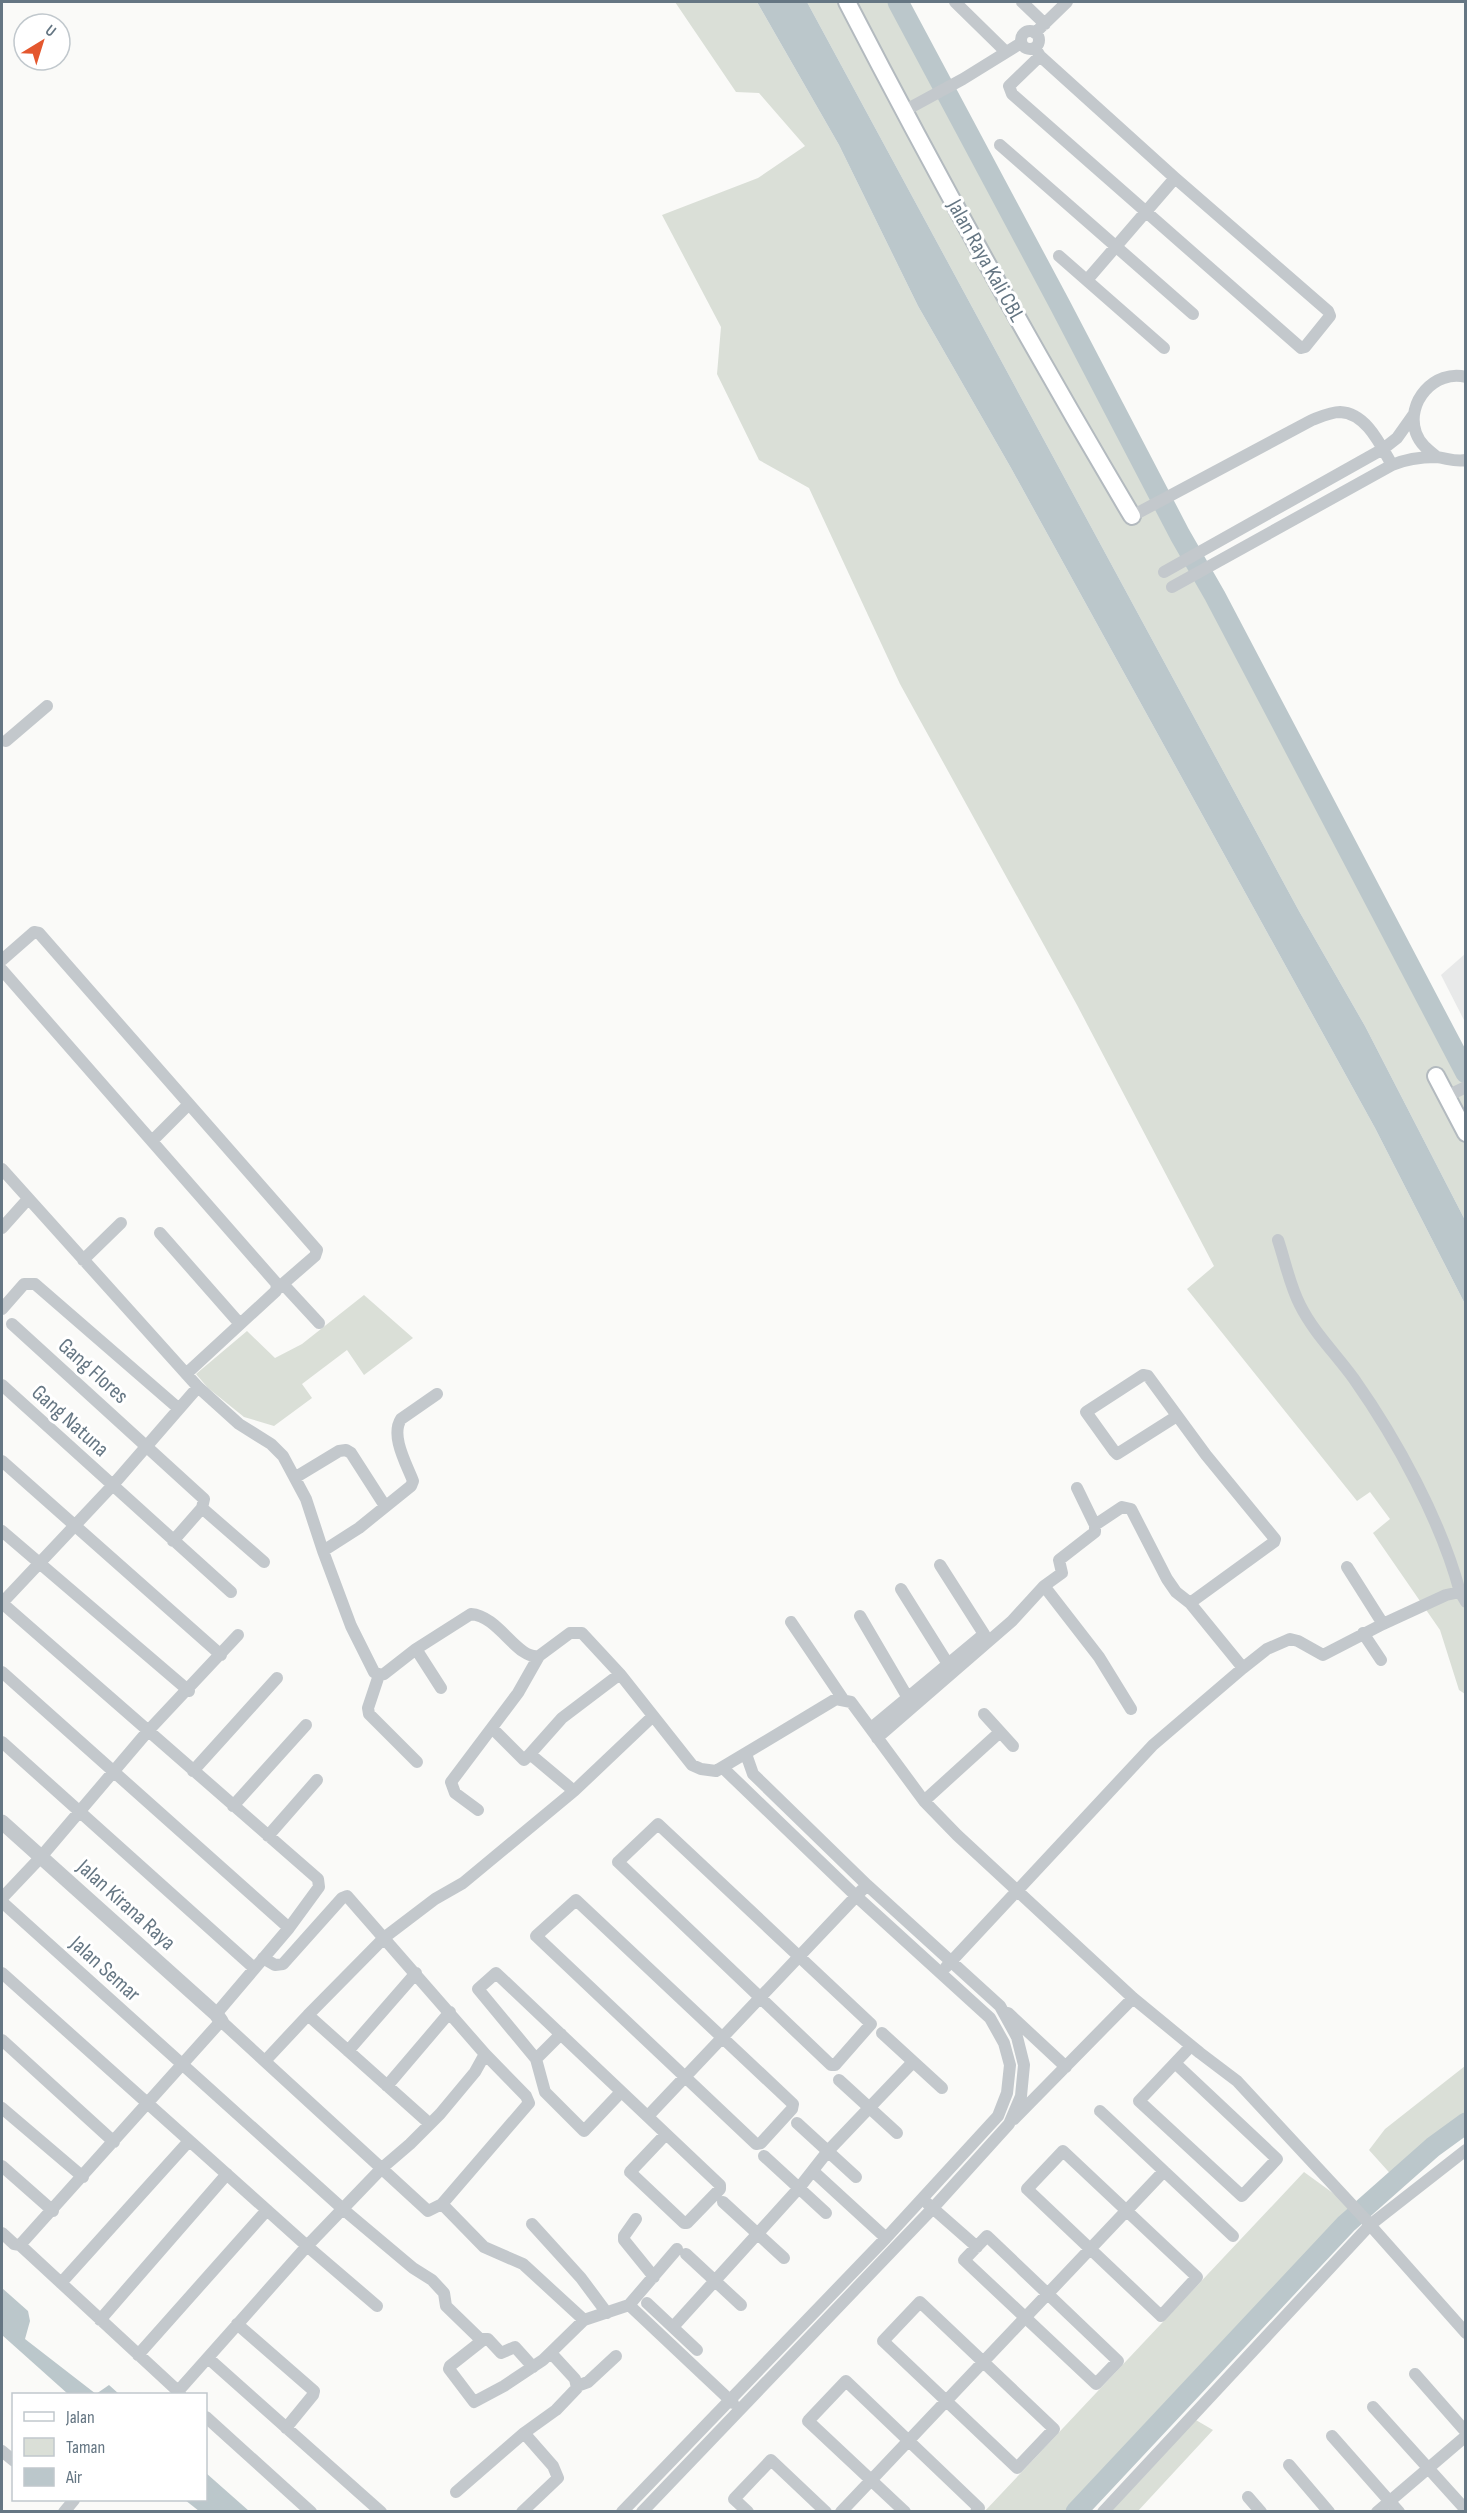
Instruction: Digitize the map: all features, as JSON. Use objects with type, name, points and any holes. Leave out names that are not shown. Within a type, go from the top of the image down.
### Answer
[{"type":"main road","name":"Jalan Raya Kali CBL","points":[[847,2],[904,111],[1085,437],[1132,516]]},
{"type":"main road","points":[[1436,1076],[1447,1096],[1460,1110],[1466,1133]]},
{"type":"street","points":[[956,2],[1006,52]]},
{"type":"street","points":[[1022,2],[1045,24]]},
{"type":"street","points":[[904,111],[963,80],[1021,43],[1023,34],[1035,33],[1067,2]]},
{"type":"street","points":[[1021,43],[1027,49],[1038,52],[1175,178],[1328,311],[1330,316],[1305,347],[1301,348],[1010,92],[1009,86],[1038,52],[1039,40],[1035,33]]},
{"type":"street","points":[[999,145],[1193,314]]},
{"type":"street","points":[[1086,280],[1175,178]]},
{"type":"street","points":[[1059,256],[1164,348]]},
{"type":"street","points":[[1437,457],[1424,447],[1415,432],[1414,414],[1418,399],[1428,386],[1443,378],[1466,377]]},
{"type":"street","points":[[1132,516],[1312,420],[1337,412],[1352,413],[1364,422],[1392,465]]},
{"type":"street","points":[[1164,572],[1383,449],[1397,438],[1414,414]]},
{"type":"street","points":[[1172,587],[1392,465],[1407,459],[1437,457],[1462,463]]},
{"type":"street","points":[[3,743],[47,706]]},
{"type":"street","points":[[2,960],[34,932],[39,933],[317,1250],[315,1256],[186,1374]]},
{"type":"street","points":[[2,970],[276,1282],[319,1323]]},
{"type":"street","points":[[1447,1096],[1465,1087]]},
{"type":"street","points":[[152,1141],[189,1104]]},
{"type":"street","points":[[2,1168],[198,1387],[239,1424],[276,1448],[296,1477],[306,1499],[322,1551],[351,1626],[370,1668],[379,1675]]},
{"type":"street","points":[[2,1228],[28,1199]]},
{"type":"street","points":[[83,1260],[121,1223]]},
{"type":"street","points":[[160,1233],[240,1324]]},
{"type":"street","points":[[941,1972],[1153,1745],[1267,1649],[1290,1639],[1323,1655],[1363,1633],[1446,1595],[1463,1597],[1451,1557],[1401,1454],[1354,1379],[1321,1338],[1299,1304],[1278,1240]]},
{"type":"street","points":[[2,1310],[24,1284],[34,1284],[178,1408]]},
{"type":"street","name":"Gang Flores","points":[[12,1324],[204,1499],[202,1508]]},
{"type":"street","points":[[1177,1416],[1118,1454],[1086,1412],[1145,1375],[1177,1416],[1206,1455],[1275,1539],[1190,1603]]},
{"type":"street","name":"Gang Natuna","points":[[2,1385],[231,1592]]},
{"type":"street","points":[[20,2246],[182,2065],[254,1968],[289,1928],[319,1887],[319,1882],[268,1836],[2,1603],[73,1524],[112,1486],[198,1387]]},
{"type":"street","points":[[322,1551],[359,1528],[411,1486],[413,1481],[402,1453],[398,1425],[401,1419],[437,1394]]},
{"type":"street","points":[[296,1477],[339,1451],[349,1451],[385,1506]]},
{"type":"street","points":[[2,1461],[220,1655]]},
{"type":"street","points":[[874,1733],[1012,1621],[1044,1587],[1062,1573],[1059,1560],[1095,1532],[1095,1525],[1077,1488]]},
{"type":"street","points":[[1095,1525],[1122,1507],[1131,1509],[1176,1592],[1190,1603],[1243,1668]]},
{"type":"street","points":[[173,1541],[202,1508],[264,1562]]},
{"type":"street","points":[[2,1531],[189,1691]]},
{"type":"street","points":[[874,1733],[908,1698],[984,1634],[940,1565]]},
{"type":"street","points":[[1347,1567],[1383,1624]]},
{"type":"street","points":[[1044,1587],[1099,1657],[1131,1709]]},
{"type":"street","points":[[901,1589],[948,1664]]},
{"type":"street","points":[[417,1762],[369,1714],[368,1708],[379,1675],[471,1614],[482,1616],[493,1623],[526,1654],[539,1656]]},
{"type":"street","points":[[860,1616],[908,1698]]},
{"type":"street","points":[[791,1622],[843,1699]]},
{"type":"street","points":[[478,1810],[455,1793],[451,1782],[518,1693],[539,1656],[570,1633],[582,1633],[620,1674],[692,1765],[701,1769],[716,1771],[723,1768],[836,1699],[843,1699],[855,1705],[924,1801],[1017,1892],[1133,1998],[1237,2081],[1351,2202],[1466,2333]]},
{"type":"street","points":[[1363,1633],[1381,1660]]},
{"type":"street","points":[[2,1900],[80,1813],[148,1731],[189,1691],[238,1635]]},
{"type":"street","points":[[416,1649],[441,1688]]},
{"type":"street","points":[[2,1672],[289,1928]]},
{"type":"street","points":[[492,1728],[524,1760],[562,1718],[620,1674]]},
{"type":"street","points":[[194,1771],[277,1678]]},
{"type":"street","points":[[984,1714],[1013,1746]]},
{"type":"street","points":[[265,2061],[385,1937],[435,1899],[463,1882],[574,1791],[652,1717]]},
{"type":"street","points":[[233,1806],[306,1725]]},
{"type":"street","points":[[924,1801],[1000,1732]]},
{"type":"street","points":[[2,1742],[254,1968]]},
{"type":"street","points":[[530,1754],[574,1791]]},
{"type":"street","points":[[746,1754],[753,1774],[867,1885],[1066,2067]]},
{"type":"street","points":[[622,2511],[923,2199],[998,2116],[1007,2093],[1010,2065],[1004,2043],[990,2018],[856,1896],[723,1768]]},
{"type":"street","points":[[268,1836],[317,1780]]},
{"type":"street","name":"Jalan Kirana Raya","points":[[2,1822],[219,2018]]},
{"type":"street","points":[[658,1824],[871,2024],[836,2065],[831,2064],[760,1998],[618,1862],[658,1824]]},
{"type":"street","points":[[648,2116],[867,1885]]},
{"type":"street","points":[[219,2018],[426,2210],[432,2210],[442,2204],[529,2103],[526,2096],[485,2054],[347,1896],[342,1898],[283,1964],[275,1965],[263,1958]]},
{"type":"street","points":[[576,1899],[793,2104],[792,2109],[761,2144],[756,2144],[686,2076],[536,1936],[576,1899]]},
{"type":"street","name":"Jalan Semar","points":[[2,1900],[344,2210],[413,2268],[432,2280],[444,2293],[446,2306],[483,2340],[488,2339],[501,2353],[515,2347],[533,2367]]},
{"type":"street","points":[[2,1973],[377,2306]]},
{"type":"street","points":[[348,2051],[416,1973]]},
{"type":"street","points":[[621,2091],[584,2131],[545,2092],[536,2059],[478,1989],[496,1973],[648,2116],[720,2185],[720,2189],[687,2223],[684,2223],[630,2172],[666,2134]]},
{"type":"street","points":[[642,2511],[933,2208],[1009,2124],[1133,1998]]},
{"type":"street","points":[[1000,2006],[1017,2037],[1024,2066],[1022,2096],[1009,2124]]},
{"type":"street","points":[[387,2086],[450,2012]]},
{"type":"street","points":[[308,2014],[430,2124]]},
{"type":"street","points":[[882,2033],[942,2088]]},
{"type":"street","points":[[536,2059],[561,2034]]},
{"type":"street","points":[[2,2040],[114,2142]]},
{"type":"street","points":[[1175,2063],[1277,2159],[1242,2196],[1139,2101],[1191,2046]]},
{"type":"street","points":[[180,2393],[180,2390],[237,2324],[308,2246],[382,2168],[430,2124],[475,2072],[485,2054]]},
{"type":"street","points":[[672,2327],[800,2188],[828,2151],[913,2061]]},
{"type":"street","points":[[839,2080],[897,2133]]},
{"type":"street","points":[[2,2108],[83,2177]]},
{"type":"street","points":[[1100,2111],[1233,2236]]},
{"type":"street","points":[[797,2123],[856,2177]]},
{"type":"street","points":[[61,2283],[189,2141]]},
{"type":"street","points":[[1103,2511],[1368,2223],[1466,2150]]},
{"type":"street","points":[[1064,2151],[1197,2277],[1161,2316],[1090,2249],[1027,2189],[1064,2151]]},
{"type":"street","points":[[764,2156],[826,2213]]},
{"type":"street","points":[[2,2166],[53,2211]]},
{"type":"street","points":[[841,2511],[1164,2171]]},
{"type":"street","points":[[814,2172],[886,2238]]},
{"type":"street","points":[[100,2320],[227,2174]]},
{"type":"street","points":[[923,2199],[977,2247]]},
{"type":"street","points":[[723,2202],[784,2258]]},
{"type":"street","points":[[442,2204],[484,2247],[523,2264],[584,2320]]},
{"type":"street","points":[[138,2355],[267,2210]]},
{"type":"street","points":[[636,2219],[624,2236],[624,2240],[654,2277]]},
{"type":"street","points":[[532,2224],[581,2278],[607,2313]]},
{"type":"street","points":[[2,2233],[61,2283],[179,2393]]},
{"type":"street","points":[[987,2236],[1118,2361],[1096,2384],[964,2260],[977,2247],[987,2236]]},
{"type":"street","points":[[483,2340],[451,2363],[449,2369],[474,2402],[533,2367],[551,2353],[584,2320],[628,2305],[682,2252],[741,2305]]},
{"type":"street","points":[[920,2302],[1054,2429],[1017,2468],[946,2401],[883,2342],[920,2302]]},
{"type":"street","points":[[647,2303],[697,2350]]},
{"type":"street","points":[[628,2305],[740,2408]]},
{"type":"street","points":[[237,2324],[314,2390],[313,2395],[286,2428]]},
{"type":"street","points":[[456,2492],[576,2391],[575,2379],[551,2353]]},
{"type":"street","points":[[577,2386],[588,2382],[616,2356]]},
{"type":"street","points":[[208,2358],[381,2511]]},
{"type":"street","points":[[1377,2511],[1466,2434],[1415,2374]]},
{"type":"street","points":[[905,2511],[808,2421],[846,2381],[979,2508],[976,2511]]},
{"type":"street","points":[[1373,2407],[1466,2510]]},
{"type":"street","points":[[207,2418],[311,2511]]},
{"type":"street","points":[[522,2511],[558,2478],[548,2460],[524,2433]]},
{"type":"street","points":[[1332,2436],[1399,2511]]},
{"type":"street","points":[[748,2511],[734,2499],[771,2460],[826,2511]]},
{"type":"street","points":[[1288,2465],[1329,2511]]},
{"type":"street","points":[[1248,2497],[1261,2511]]},
{"type":"shaded area","points":[[1465,954],[1465,1022],[1441,975]]},
{"type":"green space","points":[[675,2],[757,2],[839,145],[918,306],[1011,468],[1375,1128],[1465,1304],[1465,1694],[1459,1690],[1440,1630],[1373,1533],[1390,1519],[1370,1492],[1357,1501],[1187,1289],[1214,1266],[1077,1005],[900,684],[809,488],[759,460],[717,374],[721,327],[662,215],[758,178],[805,146],[759,93],[736,92]]},
{"type":"green space","points":[[807,2],[891,2],[1465,1070],[1465,1220],[1365,1026],[1299,911]]},
{"type":"green space","points":[[364,1295],[413,1338],[364,1375],[347,1350],[302,1384],[312,1398],[274,1426],[244,1417],[208,1388],[196,1374],[247,1331],[275,1358],[302,1344]]},
{"type":"green space","points":[[1465,2066],[1465,2123],[1433,2147],[1396,2180],[1369,2150],[1385,2129]]},
{"type":"green space","points":[[1304,2172],[1359,2212],[1077,2511],[984,2512]]},
{"type":"green space","points":[[1189,2416],[1213,2430],[1138,2511],[1102,2512]]},
{"type":"water","points":[[757,2],[807,2],[1299,911],[1365,1026],[1465,1220],[1465,1304],[1375,1128],[1011,468],[918,306],[839,145]]},
{"type":"water","points":[[2,2288],[28,2311],[30,2321],[25,2339],[95,2393],[67,2393],[2,2335]]},
{"type":"water","points":[[109,2385],[118,2393],[97,2393]]},
{"type":"water","points":[[207,2474],[249,2511],[199,2511],[186,2501],[207,2501]]},
{"type":"waterway","points":[[898,2],[1466,1073]]},
{"type":"waterway","points":[[1076,2512],[1346,2224],[1433,2147],[1466,2123]]}]
